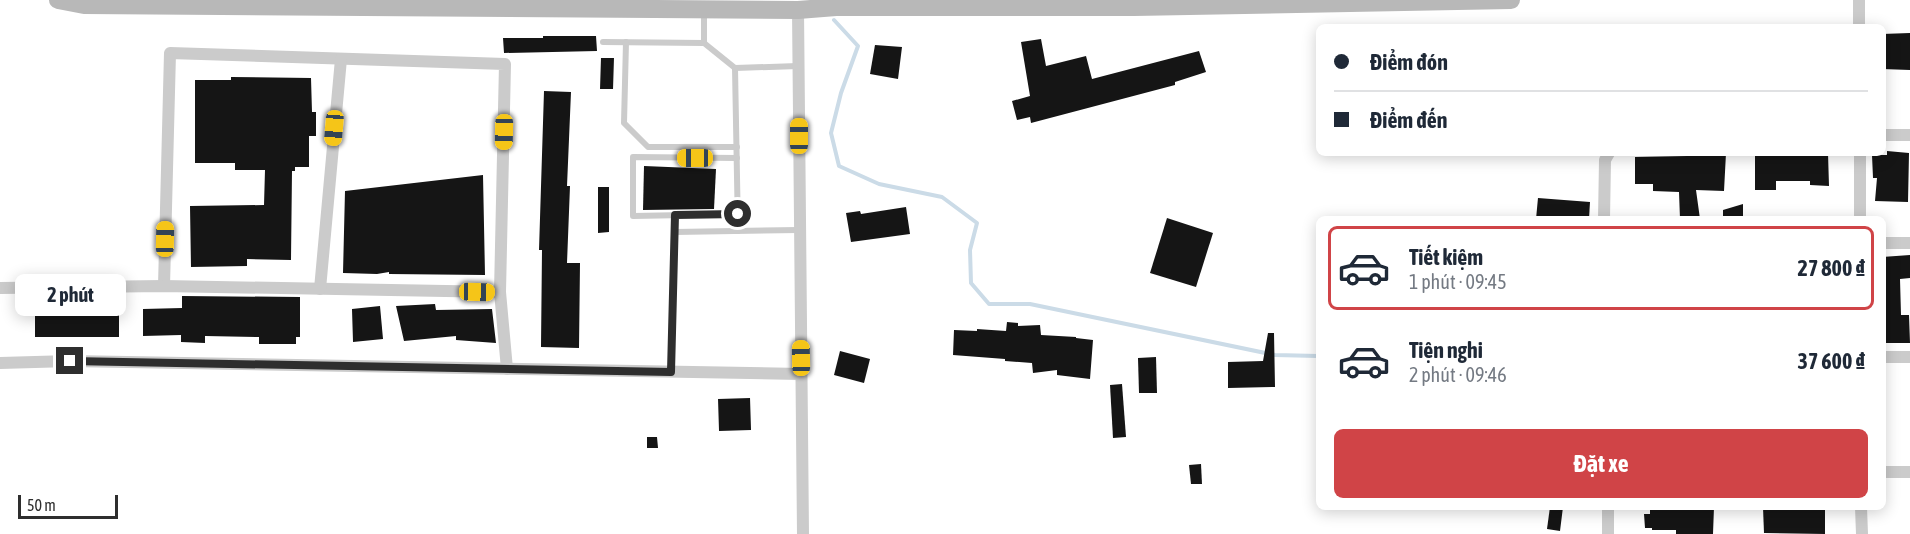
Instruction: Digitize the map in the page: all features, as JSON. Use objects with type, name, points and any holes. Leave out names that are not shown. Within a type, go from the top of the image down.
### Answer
[{"type":"street","points":[[58,0],[84,5],[798,10],[836,4],[1511,0]]},
{"type":"street","points":[[1859,0],[1859,24]]},
{"type":"street","points":[[798,10],[803,534]]},
{"type":"street","points":[[164,286],[170,53],[505,64],[500,292],[507,369]]},
{"type":"street","points":[[320,288],[340,59]]},
{"type":"street","points":[[1886,135],[1910,135]]},
{"type":"street","points":[[1604,216],[1605,160],[1607,156]]},
{"type":"street","points":[[1860,156],[1860,216]]},
{"type":"street","points":[[1886,243],[1910,243]]},
{"type":"street","points":[[0,288],[164,286],[500,292]]},
{"type":"street","points":[[1886,357],[1910,357]]},
{"type":"street","points":[[0,363],[70,361],[801,374]]},
{"type":"street","points":[[1886,472],[1910,472]]},
{"type":"street","points":[[1608,510],[1608,534]]},
{"type":"street","points":[[1861,510],[1862,534]]},
{"type":"lane","points":[[704,43],[705,9]]},
{"type":"lane","points":[[603,42],[704,43],[735,68],[798,66]]},
{"type":"lane","points":[[626,42],[624,123],[648,147],[737,147]]},
{"type":"lane","points":[[735,68],[738,231]]},
{"type":"lane","points":[[737,158],[633,157],[633,216],[738,214]]},
{"type":"lane","points":[[671,372],[675,215]]},
{"type":"lane","points":[[675,232],[799,230]]},
{"type":"building","points":[[1910,33],[1910,70],[1886,69],[1886,34]]},
{"type":"building","points":[[543,36],[596,36],[597,51],[504,53],[503,38],[543,38]]},
{"type":"building","points":[[1041,39],[1046,66],[1086,56],[1092,79],[1199,51],[1206,72],[1175,82],[1175,85],[1031,123],[1030,117],[1017,120],[1012,101],[1030,96],[1021,42]]},
{"type":"building","points":[[875,45],[902,47],[898,79],[870,74]]},
{"type":"building","points":[[601,58],[614,58],[613,89],[600,89]]},
{"type":"building","points":[[231,77],[311,78],[312,112],[316,112],[316,136],[309,136],[309,167],[295,167],[295,171],[292,171],[291,260],[247,259],[247,266],[191,267],[190,206],[264,205],[265,170],[235,170],[235,163],[195,163],[195,80],[231,80]]},
{"type":"building","points":[[544,91],[571,92],[567,186],[570,186],[567,263],[580,263],[579,348],[541,347],[542,250],[539,250]]},
{"type":"building","points":[[1887,151],[1909,153],[1908,202],[1875,201],[1877,178],[1873,178],[1872,156],[1887,155]]},
{"type":"building","points":[[1726,156],[1724,191],[1696,190],[1700,216],[1680,216],[1679,192],[1653,191],[1653,184],[1635,184],[1635,157]]},
{"type":"building","points":[[1755,156],[1828,156],[1829,186],[1810,185],[1810,181],[1776,181],[1776,190],[1755,190]]},
{"type":"building","points":[[644,166],[716,169],[714,209],[643,210]]},
{"type":"building","points":[[483,175],[485,275],[343,273],[345,191]]},
{"type":"building","points":[[598,187],[609,187],[609,232],[598,233]]},
{"type":"building","points":[[1538,198],[1590,202],[1589,216],[1536,216]]},
{"type":"building","points":[[1743,204],[1743,216],[1723,216],[1723,210]]},
{"type":"building","points":[[906,207],[910,234],[851,242],[846,213],[860,211],[861,214]]},
{"type":"building","points":[[1167,218],[1213,233],[1196,287],[1150,273]]},
{"type":"building","points":[[1910,255],[1910,278],[1900,279],[1901,315],[1909,315],[1910,343],[1886,343],[1886,257]]},
{"type":"building","points":[[182,296],[300,297],[300,337],[296,337],[296,344],[259,344],[259,337],[205,336],[205,343],[181,342],[181,335],[143,336],[143,309],[182,308]]},
{"type":"building","points":[[35,302],[119,303],[119,337],[35,337]]},
{"type":"building","points":[[435,304],[436,310],[492,309],[496,343],[456,340],[456,336],[404,341],[396,306]]},
{"type":"building","points":[[380,306],[383,339],[353,342],[352,309]]},
{"type":"building","points":[[1007,322],[1018,323],[1018,326],[1040,325],[1041,335],[1093,340],[1090,379],[1057,375],[1057,370],[1033,373],[1032,363],[953,355],[954,330],[1006,331]]},
{"type":"building","points":[[1268,333],[1274,333],[1275,387],[1228,388],[1228,362],[1263,361]]},
{"type":"building","points":[[840,351],[870,359],[864,383],[834,375]]},
{"type":"building","points":[[1156,357],[1157,393],[1139,393],[1138,358]]},
{"type":"building","points":[[1122,384],[1126,437],[1113,438],[1110,385]]},
{"type":"building","points":[[750,398],[751,430],[719,431],[718,399]]},
{"type":"building","points":[[647,437],[657,437],[658,448],[647,448]]},
{"type":"building","points":[[1201,464],[1202,484],[1191,484],[1189,465]]},
{"type":"building","points":[[1550,510],[1563,510],[1560,531],[1547,529]]},
{"type":"building","points":[[1650,510],[1714,510],[1713,534],[1676,534],[1676,530],[1645,528],[1644,514],[1650,514]]},
{"type":"building","points":[[1763,510],[1825,510],[1825,534],[1764,533]]},
{"type":"waterway","points":[[834,20],[858,46],[841,93],[831,133],[839,166],[879,184],[942,197],[977,223],[970,250],[971,283],[989,304],[1030,304],[1275,355],[1316,356]]},
{"type":"route","points":[[70,361],[671,372],[675,215],[738,214]]}]
